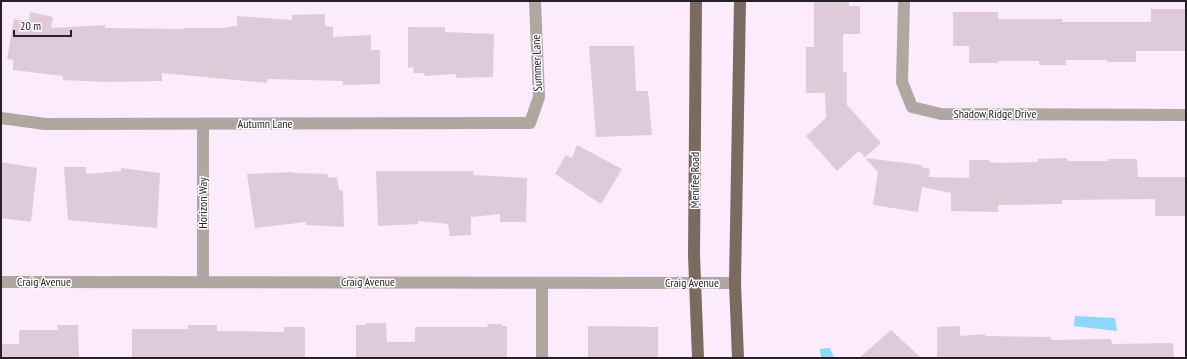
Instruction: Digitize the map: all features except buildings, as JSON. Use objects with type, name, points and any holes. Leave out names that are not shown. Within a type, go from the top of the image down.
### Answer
[{"type":"main road","name":"Menifee Road","points":[[696,1],[694,255],[698,358]]},
{"type":"main road","points":[[738,358],[735,282],[740,1]]},
{"type":"street","name":"Summer Lane","points":[[530,123],[539,97],[535,1]]},
{"type":"street","name":"Shadow Ridge Drive","points":[[904,1],[902,82],[912,107],[941,114],[1186,115]]},
{"type":"street","name":"Autumn Lane","points":[[1,118],[45,124],[203,125],[530,123]]},
{"type":"street","name":"Horizon Way","points":[[203,125],[203,282]]},
{"type":"street","name":"Craig Avenue","points":[[1,282],[735,282]]},
{"type":"street","points":[[542,282],[542,358]]},
{"type":"water","points":[[1075,316],[1115,318],[1117,331],[1074,326]]},
{"type":"water","points":[[830,348],[834,358],[821,358],[820,349]]}]
